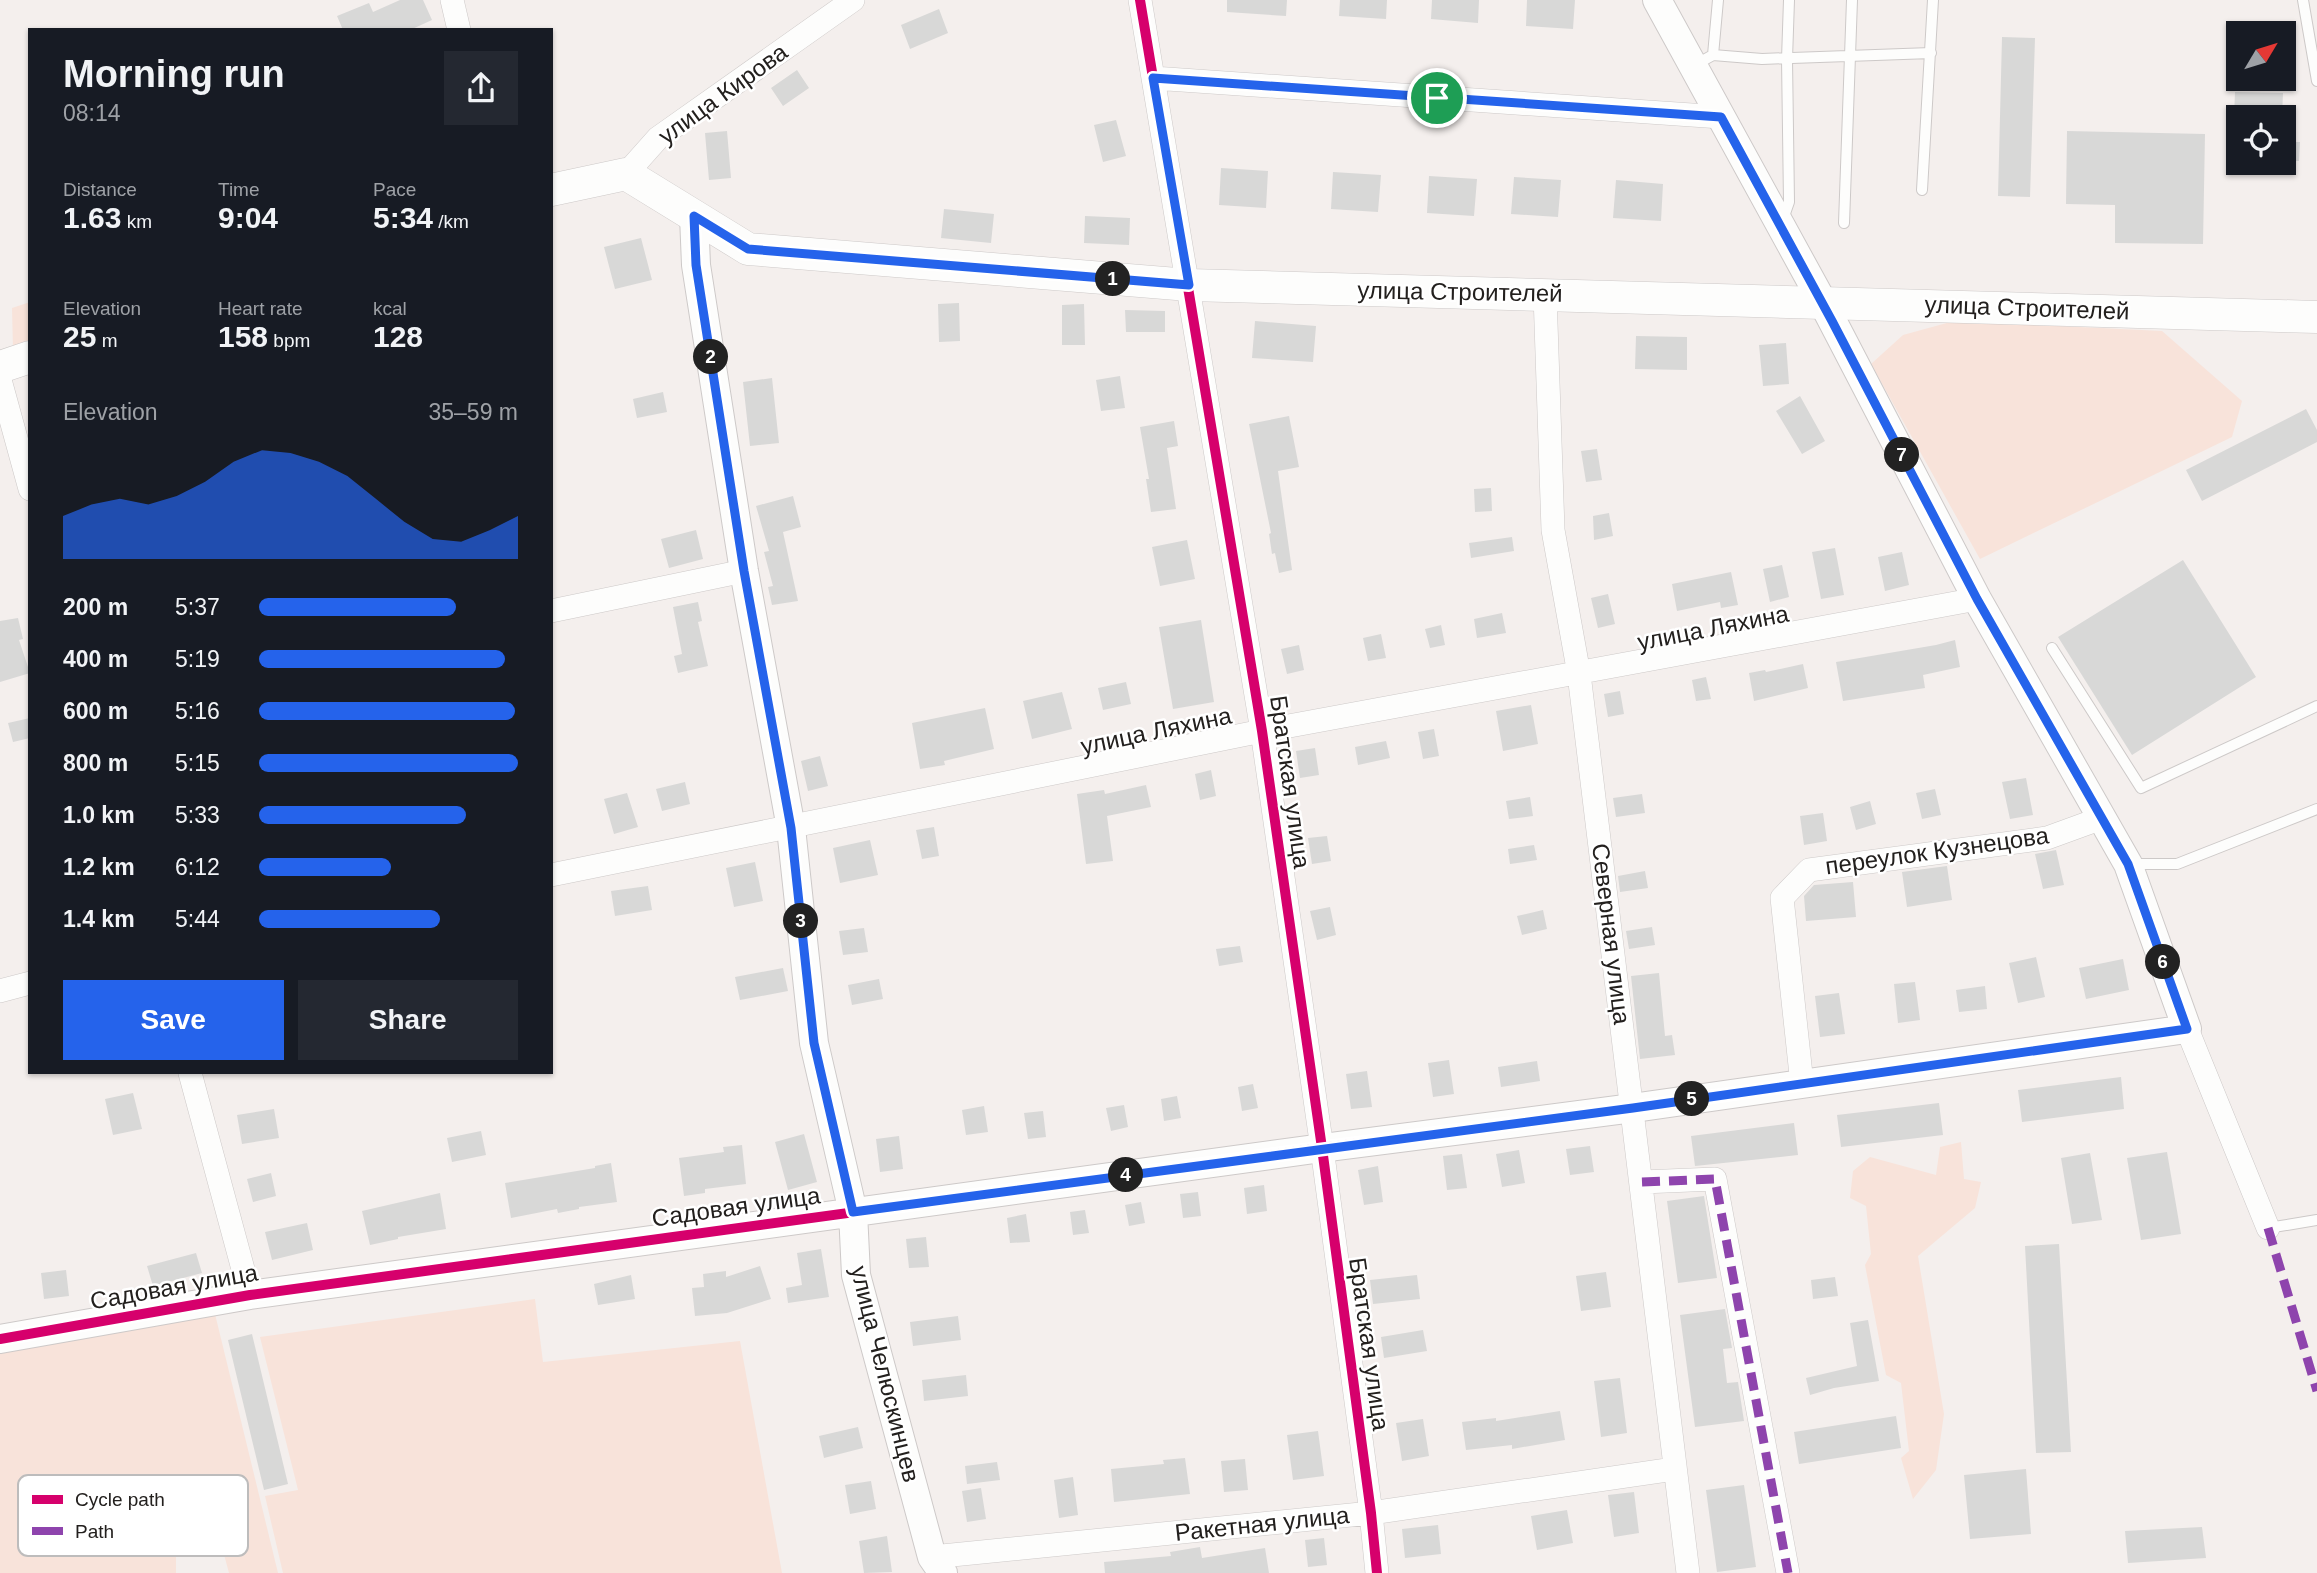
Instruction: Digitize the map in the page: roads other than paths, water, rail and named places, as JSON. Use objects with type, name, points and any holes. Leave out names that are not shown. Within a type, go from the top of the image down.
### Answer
[{"type":"main road","points":[[553,190],[626,174]]},
{"type":"main road","name":"улица Строителей","points":[[626,174],[748,249],[1189,285],[2317,317]]},
{"type":"main road","points":[[0,367],[28,358]]},
{"type":"street","points":[[452,0],[459,28]]},
{"type":"street","name":"улица Кирова","points":[[626,174],[658,138],[853,0]]},
{"type":"street","name":"Братская улица","points":[[1140,0],[1262,731],[1322,1148],[1377,1573]]},
{"type":"street","points":[[1657,0],[1703,61],[1721,117],[1822,301],[1977,599],[2128,864],[2187,1029],[2268,1228]]},
{"type":"street","points":[[1153,78],[1721,117]]},
{"type":"street","name":"улица Челюскинцев","points":[[694,216],[696,265],[744,571],[791,828],[814,1043],[853,1212],[856,1275],[938,1565]]},
{"type":"street","name":"Северная улица","points":[[1545,294],[1553,530],[1579,674],[1688,1573]]},
{"type":"street","points":[[0,380],[28,481]]},
{"type":"street","points":[[553,611],[744,571]]},
{"type":"street","name":"улица Ляхина","points":[[553,875],[1262,731],[1977,599]]},
{"type":"street","name":"переулок Кузнецова","points":[[1802,1084],[1782,898],[1809,870],[2047,838],[2102,818]]},
{"type":"street","points":[[0,991],[28,984]]},
{"type":"street","name":"Садовая улица","points":[[0,1339],[250,1295],[1633,1108],[2187,1029]]},
{"type":"street","points":[[190,1074],[250,1295]]},
{"type":"street","points":[[1642,1182],[1715,1179],[1788,1573]]},
{"type":"street","name":"Ракетная улица","points":[[938,1565],[1371,1513],[1674,1469]]},
{"type":"lane","points":[[1718,0],[1703,61],[1931,54]]},
{"type":"lane","points":[[1780,225],[1789,202],[1789,0]]},
{"type":"lane","points":[[1844,223],[1852,0]]},
{"type":"lane","points":[[1922,190],[1933,0]]},
{"type":"lane","points":[[2303,0],[2317,81]]},
{"type":"lane","points":[[2052,648],[2141,788],[2317,706]]},
{"type":"lane","points":[[2128,864],[2177,864],[2317,809]]},
{"type":"lane","points":[[2268,1228],[2317,1220]]}]
